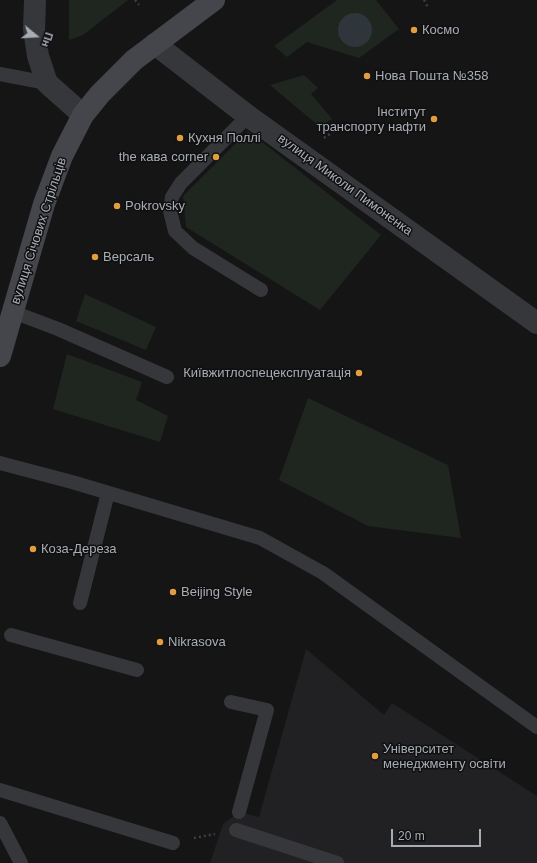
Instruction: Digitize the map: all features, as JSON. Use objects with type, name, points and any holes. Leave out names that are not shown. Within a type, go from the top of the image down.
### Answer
[{"type":"main road","name":"вулиця Січових Стрільців","points":[[0,356],[44,204],[62,156],[83,115],[100,94],[134,60],[214,0]]},
{"type":"street","points":[[35,0],[34,29],[38,56],[47,83],[83,115]]},
{"type":"street","name":"вулиця Миколи Пимоненка","points":[[155,44],[248,116],[537,323]]},
{"type":"lane","points":[[0,74],[47,83]]},
{"type":"lane","points":[[248,116],[181,183],[172,197],[170,211],[175,231],[193,248],[261,290]]},
{"type":"lane","points":[[12,312],[58,329],[167,377]]},
{"type":"lane","points":[[0,463],[260,538],[323,573],[537,727]]},
{"type":"lane","points":[[80,603],[108,493]]},
{"type":"lane","points":[[11,636],[137,670]]},
{"type":"lane","points":[[231,702],[267,710],[239,812]]},
{"type":"lane","points":[[0,790],[173,843]]},
{"type":"lane","points":[[0,823],[21,863]]},
{"type":"lane","points":[[236,830],[336,863]]},
{"type":"path","points":[[135,0],[139,5]]},
{"type":"path","points":[[424,0],[428,7]]},
{"type":"path","points":[[322,140],[333,132]]},
{"type":"path","points":[[173,843],[236,830]]},
{"type":"shaded area","points":[[69,0],[128,0],[83,35],[69,40]]},
{"type":"shaded area","points":[[337,0],[376,0],[399,29],[359,58],[307,42],[287,57],[274,46]]},
{"type":"shaded area","points":[[352,13],[358,13],[367,18],[371,24],[371,36],[367,42],[358,47],[352,47],[343,42],[338,33],[338,27],[343,18]]},
{"type":"shaded area","points":[[304,75],[318,88],[311,94],[332,119],[320,127],[270,85]]},
{"type":"shaded area","points":[[248,131],[381,235],[320,310],[186,227],[183,196]]},
{"type":"shaded area","points":[[85,294],[156,327],[146,350],[76,321]]},
{"type":"shaded area","points":[[67,354],[142,382],[136,400],[168,416],[160,442],[53,409]]},
{"type":"shaded area","points":[[308,398],[448,465],[461,538],[368,526],[279,480]]},
{"type":"shaded area","name":"Університет менеджменту освіти","points":[[306,649],[384,715],[392,703],[537,796],[537,863],[210,863],[223,824],[239,812],[259,817]]},
{"type":"place","name":"Космо","points":[[414,30]]},
{"type":"place","name":"Нова Пошта №358","points":[[367,76]]},
{"type":"place","name":"Інститут транспорту нафти","points":[[434,119]]},
{"type":"place","name":"Кухня Поллі","points":[[180,138]]},
{"type":"place","name":"the кава corner","points":[[216,157]]},
{"type":"place","name":"Pokrovsky","points":[[117,206]]},
{"type":"place","name":"Версаль","points":[[95,257]]},
{"type":"place","name":"Київжитлоспецексплуатація","points":[[359,373]]},
{"type":"place","name":"Коза-Дереза","points":[[33,549]]},
{"type":"place","name":"Beijing Style","points":[[173,592]]},
{"type":"place","name":"Nikrasova","points":[[160,642]]},
{"type":"place","name":"Університет менеджменту освіти","points":[[375,756]]}]
